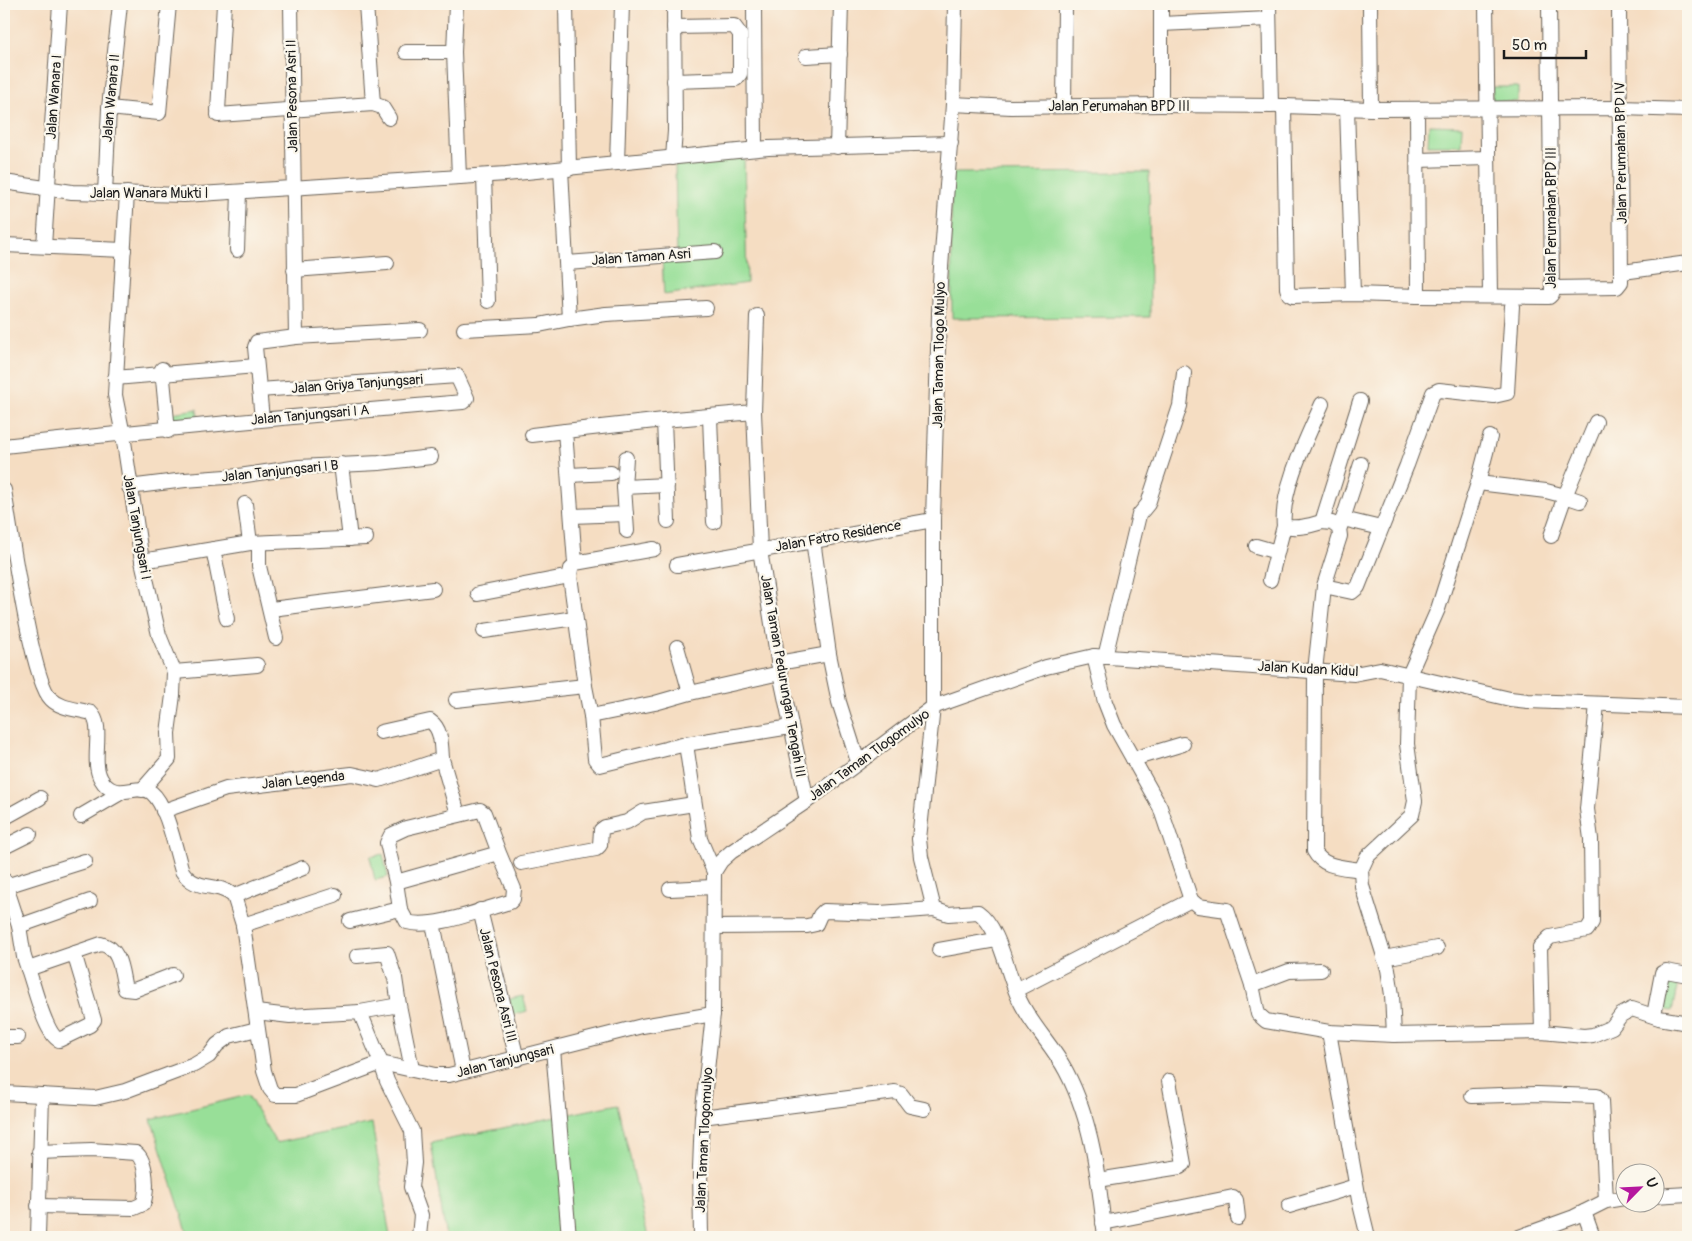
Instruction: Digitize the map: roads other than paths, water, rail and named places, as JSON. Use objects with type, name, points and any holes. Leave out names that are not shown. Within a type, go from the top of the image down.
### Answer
[{"type":"street","name":"Jalan Wanara I","points":[[44,246],[60,4]]},
{"type":"street","name":"Jalan Wanara II","points":[[105,193],[109,108],[120,4]]},
{"type":"street","points":[[109,108],[159,114],[169,4]]},
{"type":"street","points":[[224,4],[218,113],[374,104],[382,108],[390,118]]},
{"type":"street","name":"Jalan Pesona Asri II","points":[[290,4],[296,337]]},
{"type":"street","points":[[366,4],[374,104]]},
{"type":"street","points":[[456,4],[454,52],[459,177]]},
{"type":"street","points":[[566,4],[565,169],[569,318]]},
{"type":"street","points":[[617,163],[622,4]]},
{"type":"street","points":[[673,158],[675,131],[674,4]]},
{"type":"street","points":[[754,4],[755,150]]},
{"type":"street","points":[[837,146],[841,4]]},
{"type":"street","name":"Jalan Taman Tlogo Mulyo","points":[[933,707],[933,520],[940,282],[954,104],[954,4]]},
{"type":"street","points":[[1064,106],[1065,4]]},
{"type":"street","points":[[1161,4],[1161,105]]},
{"type":"street","points":[[1269,4],[1278,106],[1287,288],[1289,294],[1293,296],[1354,294],[1415,296],[1490,295],[1486,4]]},
{"type":"street","points":[[1370,4],[1371,109]]},
{"type":"street","name":"Jalan Perumahan BPD III","points":[[1490,295],[1549,297],[1552,294],[1548,4]]},
{"type":"street","name":"Jalan Perumahan BPD IV","points":[[1619,4],[1623,272]]},
{"type":"street","points":[[1161,24],[1269,19]]},
{"type":"street","points":[[674,27],[734,26],[740,34],[740,74],[736,79],[674,81]]},
{"type":"street","points":[[406,52],[454,52]]},
{"type":"street","points":[[806,56],[840,54]]},
{"type":"street","name":"Jalan Perumahan BPD III","points":[[954,104],[1011,107],[1161,105],[1371,109],[1620,108],[1688,110]]},
{"type":"street","points":[[1347,108],[1354,294]]},
{"type":"street","points":[[1415,296],[1418,160],[1417,109]]},
{"type":"street","name":"Jalan Wanara Mukti I","points":[[4,182],[48,189],[184,195],[484,176],[755,150],[951,143]]},
{"type":"street","points":[[1418,160],[1488,158]]},
{"type":"street","points":[[484,176],[488,301]]},
{"type":"street","points":[[237,250],[239,192]]},
{"type":"street","name":"Jalan Tanjungsari I","points":[[127,193],[115,395],[142,561],[160,635],[174,672],[168,733],[169,760],[142,790]]},
{"type":"street","points":[[4,245],[124,250]]},
{"type":"street","name":"Jalan Taman Asri","points":[[567,263],[715,252]]},
{"type":"street","points":[[294,270],[387,263]]},
{"type":"street","points":[[1552,288],[1617,287],[1621,284],[1623,272],[1688,263]]},
{"type":"street","points":[[1324,586],[1352,592],[1355,590],[1407,466],[1431,395],[1439,390],[1494,396],[1507,393],[1512,306]]},
{"type":"street","points":[[464,329],[539,325],[569,318],[706,308]]},
{"type":"street","name":"Jalan Fatro Residence","points":[[757,316],[754,412],[760,550],[933,520]]},
{"type":"street","points":[[262,419],[254,347],[257,342],[296,337],[420,330]]},
{"type":"street","points":[[115,375],[256,364]]},
{"type":"street","points":[[162,371],[168,431]]},
{"type":"street","points":[[1184,373],[1180,406],[1148,504],[1139,515],[1099,657],[1105,702],[1114,725],[1160,807],[1191,900],[1198,906],[1227,910],[1252,984],[1258,1014],[1266,1021],[1329,1032],[1394,1035],[1542,1032],[1593,1035],[1612,1027],[1621,1015],[1632,1009],[1659,1018],[1688,1023]]},
{"type":"street","name":"Jalan Griya Tanjungsari","points":[[259,390],[454,376]]},
{"type":"street","name":"Jalan Tanjungsari I A","points":[[123,435],[262,419],[465,401],[467,398],[459,377],[454,376]]},
{"type":"street","points":[[1322,522],[1360,401]]},
{"type":"street","points":[[1270,580],[1284,526],[1282,514],[1285,498],[1306,440],[1322,404]]},
{"type":"street","points":[[532,435],[754,412]]},
{"type":"street","points":[[710,417],[714,522]]},
{"type":"street","points":[[664,420],[668,521]]},
{"type":"street","points":[[1551,536],[1565,496],[1596,422]]},
{"type":"street","points":[[565,432],[576,563]]},
{"type":"street","points":[[4,446],[60,439],[123,435]]},
{"type":"street","points":[[1394,1035],[1392,995],[1384,958],[1362,886],[1361,870],[1367,857],[1412,815],[1415,801],[1407,744],[1409,675],[1438,609],[1478,483],[1490,437]]},
{"type":"street","name":"Jalan Tanjungsari I B","points":[[129,487],[239,476],[299,467],[431,457]]},
{"type":"street","points":[[626,458],[624,487],[627,531]]},
{"type":"street","points":[[341,464],[350,539]]},
{"type":"street","points":[[1361,464],[1341,524],[1340,536],[1324,586],[1315,671],[1314,851],[1323,863],[1361,870]]},
{"type":"street","points":[[569,475],[611,473]]},
{"type":"street","points":[[1478,483],[1546,491],[1580,501]]},
{"type":"street","points":[[624,487],[667,485]]},
{"type":"street","points":[[4,490],[34,656],[45,690],[55,702],[94,716],[97,728],[98,772],[109,787],[122,792]]},
{"type":"street","points":[[244,504],[271,609],[276,638]]},
{"type":"street","points":[[572,516],[626,514]]},
{"type":"street","points":[[1284,526],[1303,527],[1322,522],[1381,528]]},
{"type":"street","points":[[142,561],[254,543],[366,538]]},
{"type":"street","points":[[812,540],[829,654],[840,702],[858,762]]},
{"type":"street","points":[[1256,546],[1277,552]]},
{"type":"street","points":[[212,549],[227,619]]},
{"type":"street","points":[[654,549],[576,563],[571,567],[570,576],[575,618],[591,716],[595,759],[600,765],[686,744],[790,727]]},
{"type":"street","points":[[677,565],[760,550]]},
{"type":"street","name":"Jalan Taman Pedurungan Tengah III","points":[[760,550],[790,727],[807,801]]},
{"type":"street","points":[[478,594],[570,576]]},
{"type":"street","points":[[271,609],[433,589]]},
{"type":"street","points":[[484,631],[575,618]]},
{"type":"street","points":[[676,646],[690,693]]},
{"type":"street","points":[[591,716],[655,703],[829,654]]},
{"type":"street","name":"Jalan Kudan Kidul","points":[[933,707],[1046,667],[1099,657],[1354,674],[1380,668],[1510,699],[1688,707]]},
{"type":"street","points":[[174,672],[257,664]]},
{"type":"street","points":[[456,700],[585,686]]},
{"type":"street","points":[[1542,1032],[1540,947],[1550,937],[1587,930],[1592,922],[1592,839],[1587,809],[1597,704]]},
{"type":"street","name":"Jalan Taman Tlogomulyo","points":[[701,1237],[700,1168],[702,1117],[713,1014],[714,872],[721,861],[731,852],[807,801],[933,707]]},
{"type":"street","name":"Jalan Taman Tlogomulyo","points":[[933,707],[919,838],[922,865],[934,909]]},
{"type":"street","points":[[381,732],[430,720],[436,725],[440,737],[442,759],[458,814]]},
{"type":"street","points":[[686,744],[700,839],[714,872]]},
{"type":"street","points":[[1133,759],[1183,744]]},
{"type":"street","name":"Jalan Legenda","points":[[163,811],[226,789],[352,774],[379,780],[442,759]]},
{"type":"street","points":[[80,816],[122,792],[142,790],[153,794],[163,811],[182,871],[188,879],[199,885],[220,888],[234,896],[244,925],[264,1071],[270,1089],[276,1096],[296,1094],[381,1063]]},
{"type":"street","points":[[4,818],[40,798]]},
{"type":"street","points":[[521,863],[596,849],[600,844],[601,830],[605,827],[627,822],[646,811],[694,804]]},
{"type":"street","points":[[350,921],[400,909],[388,838],[406,828],[458,814],[480,810],[484,814],[499,852],[396,882]]},
{"type":"street","points":[[4,848],[30,834]]},
{"type":"street","name":"Jalan Pesona Asri III","points":[[400,909],[407,922],[415,924],[433,923],[510,902],[513,898],[514,889],[499,852]]},
{"type":"street","points":[[74,954],[94,1020],[90,1025],[59,1040],[53,1038],[48,1028],[24,958],[19,926],[4,881],[85,861]]},
{"type":"street","points":[[234,896],[302,868]]},
{"type":"street","points":[[670,890],[713,887]]},
{"type":"street","points":[[244,925],[335,895]]},
{"type":"street","points":[[1016,990],[1191,900]]},
{"type":"street","points":[[19,926],[90,901]]},
{"type":"street","points":[[714,927],[808,926],[816,924],[820,915],[824,912],[880,913],[934,909],[948,914],[978,912],[990,924],[1020,1001],[1065,1069],[1075,1090],[1098,1180],[1105,1237]]},
{"type":"street","name":"Jalan Pesona Asri III","points":[[480,910],[517,1059]]},
{"type":"street","points":[[433,923],[463,1071]]},
{"type":"street","points":[[939,950],[996,940]]},
{"type":"street","points":[[28,969],[101,944],[108,946],[118,959],[125,989],[134,990],[173,976]]},
{"type":"street","points":[[1384,958],[1438,948]]},
{"type":"street","points":[[357,956],[387,953],[395,978],[412,1069]]},
{"type":"street","points":[[1252,984],[1289,971],[1321,970]]},
{"type":"street","points":[[1654,1015],[1662,973],[1666,970],[1688,975]]},
{"type":"street","points":[[256,1012],[290,1016],[360,1012],[399,1005]]},
{"type":"street","points":[[360,1012],[387,1081],[412,1132],[414,1154],[411,1188],[421,1215],[419,1237]]},
{"type":"street","name":"Jalan Tanjungsari","points":[[381,1063],[435,1075],[449,1075],[642,1026],[713,1014]]},
{"type":"street","points":[[4,1093],[94,1098],[124,1091],[174,1074],[209,1056],[217,1045],[229,1036],[257,1029]]},
{"type":"street","points":[[1329,1032],[1356,1186],[1368,1237]]},
{"type":"street","points":[[4,1037],[18,1037]]},
{"type":"street","points":[[553,1049],[569,1237]]},
{"type":"street","points":[[1098,1180],[1172,1168],[1184,1164],[1169,1081]]},
{"type":"street","points":[[702,1117],[894,1092],[901,1094],[910,1106],[924,1109]]},
{"type":"street","points":[[1472,1096],[1536,1094],[1598,1096],[1601,1102],[1603,1125],[1606,1201]]},
{"type":"street","points":[[38,1237],[42,1095]]},
{"type":"street","points":[[38,1206],[134,1208],[143,1204],[146,1195],[141,1156],[136,1153],[39,1152]]},
{"type":"street","points":[[1289,1206],[1356,1186]]},
{"type":"street","points":[[1664,1195],[1688,1194]]},
{"type":"street","points":[[1103,1222],[1233,1198],[1236,1200],[1238,1218]]},
{"type":"street","points":[[1519,1237],[1584,1212],[1606,1201],[1614,1200]]},
{"type":"street","points":[[1584,1212],[1593,1237]]}]
